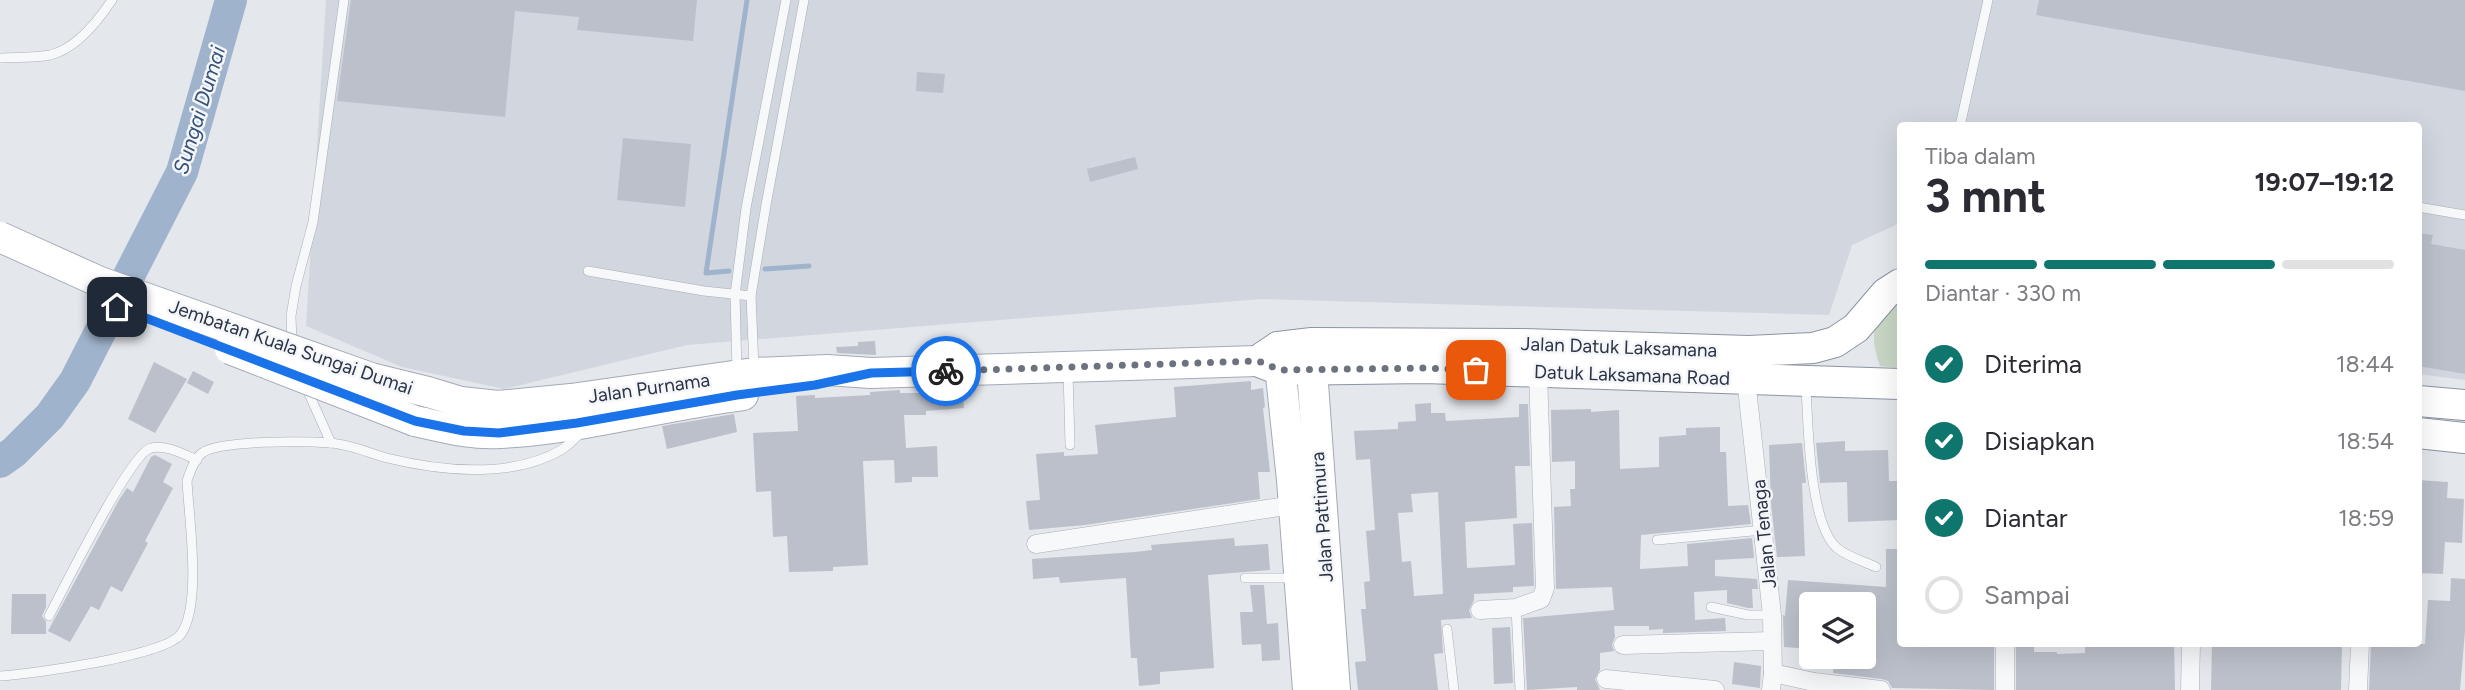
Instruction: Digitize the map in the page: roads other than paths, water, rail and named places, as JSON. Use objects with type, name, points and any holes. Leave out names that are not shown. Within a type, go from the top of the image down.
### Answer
[{"type":"main road","name":"Jembatan Kuala Sungai Dumai","points":[[0,237],[100,282],[371,378],[428,392]]},
{"type":"main road","name":"Jembatan Kuala Sungai Dumai","points":[[0,256],[94,299],[415,421]]},
{"type":"main road","name":"Jalan Datuk Laksamana","points":[[1312,357],[1521,344],[1748,351],[1813,348],[1835,342],[1856,328],[1886,293],[1897,286]]},
{"type":"main road","points":[[1856,328],[1855,361],[1866,382]]},
{"type":"main road","name":"Datuk Laksamana Road","points":[[1272,359],[1312,357],[1425,368],[1897,384]]},
{"type":"main road","name":"Jalan Pattimura","points":[[1312,357],[1335,690]]},
{"type":"main road","name":"Jalan Purnama","points":[[428,392],[461,402],[498,406],[746,382],[815,385],[871,373],[1272,359]]},
{"type":"main road","name":"Jalan Pattimura","points":[[1272,359],[1293,505],[1308,690]]},
{"type":"main road","name":"Jalan Purnama","points":[[415,421],[464,431],[499,433],[595,420],[746,382]]},
{"type":"main road","points":[[2422,401],[2465,405]]},
{"type":"main road","points":[[2422,433],[2465,438]]},
{"type":"street","points":[[1480,610],[1516,608],[1541,599],[1545,588],[1538,372]]},
{"type":"street","name":"Jalan Tenaga","points":[[1746,379],[1772,615],[1772,681]]},
{"type":"street","points":[[1036,544],[1293,505]]},
{"type":"street","points":[[1623,645],[1772,641]]},
{"type":"street","points":[[2005,690],[2006,647]]},
{"type":"street","points":[[2190,690],[2191,647]]},
{"type":"street","points":[[2358,690],[2360,647]]},
{"type":"street","points":[[1606,679],[1715,690]]},
{"type":"street","points":[[1772,681],[1814,682],[1881,690]]},
{"type":"lane","points":[[0,58],[51,55],[72,45],[104,13],[112,0]]},
{"type":"lane","points":[[331,443],[295,364],[291,316],[313,222],[344,0]]},
{"type":"lane","points":[[746,382],[736,295],[751,184],[786,0]]},
{"type":"lane","points":[[746,382],[751,296],[804,0]]},
{"type":"lane","points":[[1961,122],[1987,0]]},
{"type":"lane","points":[[782,23],[800,27]]},
{"type":"lane","points":[[751,184],[769,188]]},
{"type":"lane","points":[[2422,208],[2465,215]]},
{"type":"lane","points":[[588,271],[751,296]]},
{"type":"lane","points":[[1068,365],[1070,445]]},
{"type":"lane","points":[[1805,381],[1809,453],[1825,532],[1836,547],[1851,557],[1876,567]]},
{"type":"lane","points":[[0,676],[24,675],[100,662],[171,644],[181,634],[189,614],[193,588],[187,481],[202,453],[239,444],[331,443],[417,464],[447,469],[487,470],[510,467],[562,450],[595,420]]},
{"type":"lane","points":[[49,616],[122,482],[143,452],[158,447],[198,460]]},
{"type":"lane","points":[[1657,540],[1763,530]]},
{"type":"lane","points":[[1245,578],[1298,578]]},
{"type":"lane","points":[[1711,607],[1748,615],[1772,615]]},
{"type":"lane","points":[[1516,608],[1520,690]]},
{"type":"lane","points":[[1447,629],[1454,690]]},
{"type":"waterway","name":"Sungai Dumai","points":[[0,462],[14,452],[50,416],[75,381],[182,172],[231,0]]},
{"type":"waterway","points":[[729,271],[706,273],[747,0]]},
{"type":"waterway","points":[[765,269],[809,266]]}]
